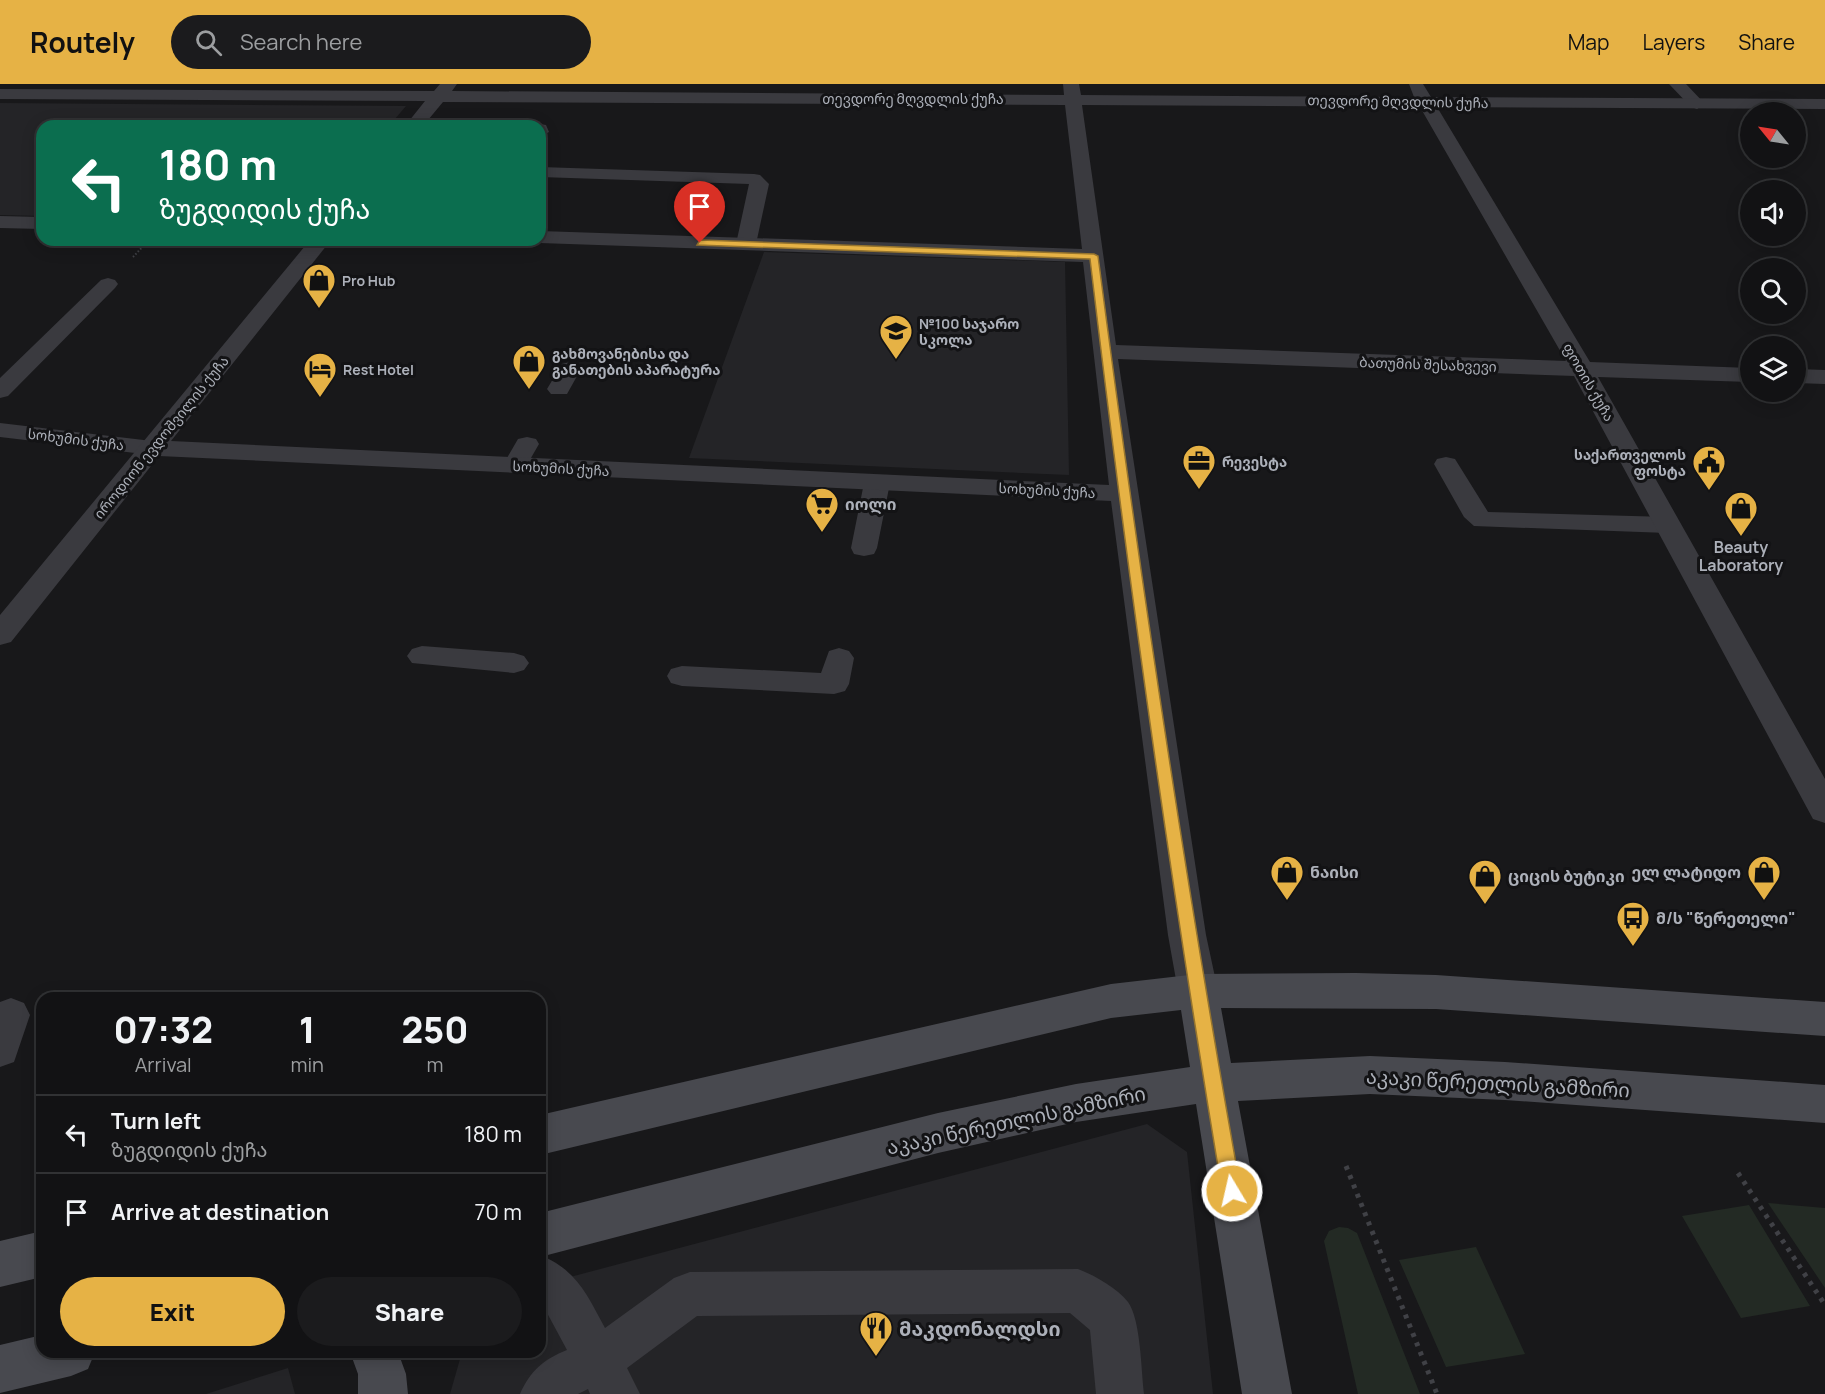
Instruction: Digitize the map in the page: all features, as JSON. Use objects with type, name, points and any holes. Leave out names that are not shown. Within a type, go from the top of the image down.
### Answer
[{"type":"main road","points":[[546,1134],[1111,1001],[1198,991],[1285,988],[1436,992],[1825,1019]]},
{"type":"main road","points":[[1198,991],[1267,1394]]},
{"type":"main road","name":"აკაკი წერეთლის გამზირი","points":[[546,1233],[938,1133],[1076,1103],[1214,1083],[1370,1075],[1505,1081],[1825,1104]]},
{"type":"main road","points":[[0,1264],[36,1255]]},
{"type":"main road","points":[[0,1369],[46,1358]]},
{"type":"main road","points":[[376,1358],[382,1374],[383,1394]]},
{"type":"street","name":"თევდორე მღვდლის ქუჩა","points":[[0,93],[444,90],[1420,93],[1698,104],[1825,104]]},
{"type":"street","points":[[419,120],[444,90]]},
{"type":"street","points":[[1072,92],[1123,494],[1187,935],[1198,991]]},
{"type":"street","name":"ფოთის ქუჩა","points":[[1420,93],[1582,369],[1825,810]]},
{"type":"street","points":[[0,222],[36,223]]},
{"type":"street","points":[[546,237],[1094,256]]},
{"type":"street","name":"იროდიონ ევდოშვილის ქუჩა","points":[[0,634],[316,246]]},
{"type":"street","name":"ბათუმის შესახვევი","points":[[1106,352],[1740,375]]},
{"type":"street","points":[[1806,376],[1825,377]]},
{"type":"street","name":"სოხუმის ქუჩა","points":[[152,448],[521,455],[877,483],[1123,494]]},
{"type":"lane","points":[[1677,84],[1698,104]]},
{"type":"lane","points":[[546,172],[754,178],[760,184],[746,244]]},
{"type":"lane","points":[[0,391],[108,284]]},
{"type":"lane","name":"სოხუმის ქუჩა","points":[[0,430],[152,448]]},
{"type":"lane","points":[[1446,464],[1477,516],[1483,520],[1668,525]]},
{"type":"lane","points":[[864,548],[877,483]]},
{"type":"lane","points":[[422,656],[514,663]]},
{"type":"lane","points":[[682,676],[834,684],[839,658]]},
{"type":"lane","points":[[546,1282],[562,1295],[607,1378]]},
{"type":"lane","points":[[544,1394],[564,1375],[607,1378],[690,1294],[1078,1291],[1112,1318],[1120,1394]]},
{"type":"path","points":[[1346,1166],[1437,1394]]},
{"type":"path","points":[[1738,1173],[1825,1305]]},
{"type":"shaded area","points":[[0,103],[406,106],[394,120],[36,120],[36,216],[0,215]]},
{"type":"shaded area","name":"№100 საჯარო სკოლა","points":[[764,252],[1065,262],[1069,475],[689,458]]},
{"type":"shaded area","points":[[1147,1124],[1187,1152],[1213,1394],[450,1394],[460,1358],[546,1358],[546,1283]]},
{"type":"shaded area","points":[[1768,1203],[1825,1208],[1825,1288]]},
{"type":"shaded area","points":[[1749,1205],[1810,1306],[1741,1318],[1682,1216]]},
{"type":"shaded area","points":[[1339,1227],[1348,1228],[1357,1233],[1420,1394],[1358,1394],[1324,1241],[1329,1231]]},
{"type":"shaded area","points":[[1476,1247],[1525,1354],[1446,1367],[1399,1260]]},
{"type":"shaded area","points":[[288,1368],[295,1394],[206,1394]]},
{"type":"place","name":"Pro Hub","points":[[319,309]]},
{"type":"place","name":"№100 საჯარო სკოლა","points":[[896,360]]},
{"type":"place","name":"გახმოვანებისა და განათების აპარატურა","points":[[529,390]]},
{"type":"place","name":"Rest Hotel","points":[[320,398]]},
{"type":"place","name":"რევესტა","points":[[1199,490]]},
{"type":"place","name":"საქართველოს ფოსტა","points":[[1709,491]]},
{"type":"place","name":"იოლი","points":[[822,533]]},
{"type":"place","name":"Beauty Laboratory","points":[[1741,537]]},
{"type":"place","name":"ნაისი","points":[[1287,901]]},
{"type":"place","name":"ელ ლატიდო","points":[[1764,901]]},
{"type":"place","name":"ციცის ბუტიკი","points":[[1485,905]]},
{"type":"place","name":"მ/ს \"წერეთელი\"","points":[[1633,947]]},
{"type":"place","name":"მაკდონალდსი","points":[[876,1357]]},
{"type":"route","points":[[700,243],[1094,256],[1123,494],[1187,935],[1232,1191]]}]
